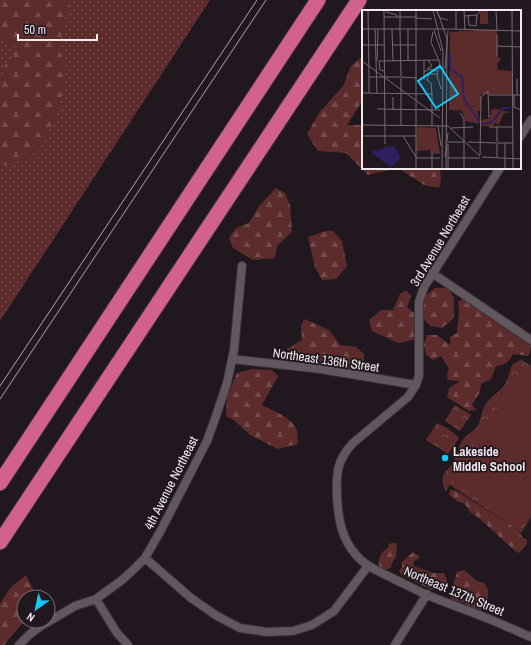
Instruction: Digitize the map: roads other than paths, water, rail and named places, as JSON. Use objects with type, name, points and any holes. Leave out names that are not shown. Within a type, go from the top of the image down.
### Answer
[{"type":"highway","points":[[0,483],[318,0]]},
{"type":"highway","points":[[0,542],[359,0]]},
{"type":"highway","points":[[0,554],[32,493]]},
{"type":"street","points":[[521,135],[531,120]]},
{"type":"street","name":"3rd Avenue Northeast","points":[[368,566],[357,557],[351,549],[346,541],[340,524],[336,491],[338,468],[342,457],[350,446],[401,404],[416,385],[419,376],[419,302],[424,287],[499,169]]},
{"type":"street","name":"4th Avenue Northeast","points":[[19,645],[41,626],[75,606],[96,599],[102,595],[122,580],[145,558],[207,441],[227,383],[232,359],[242,266]]},
{"type":"street","points":[[432,273],[531,340]]},
{"type":"street","name":"Northeast 136th Street","points":[[232,359],[320,369],[416,385]]},
{"type":"street","points":[[145,558],[191,598],[217,616],[240,628],[267,632],[293,631],[312,625],[334,611],[368,566]]},
{"type":"street","name":"Northeast 137th Street","points":[[368,566],[427,594],[531,637]]},
{"type":"street","points":[[395,645],[427,594]]},
{"type":"street","points":[[96,599],[117,633],[128,645]]},
{"type":"tram line","points":[[0,386],[257,0]]},
{"type":"tram line","points":[[0,399],[266,0]]},
{"type":"place","name":"Lakeside Middle School","points":[[445,458]]}]
